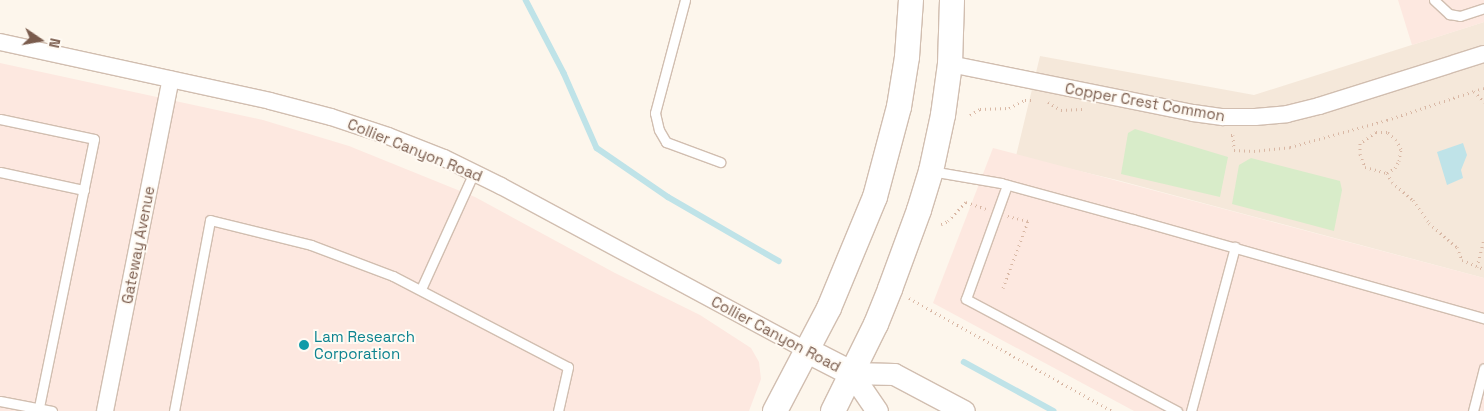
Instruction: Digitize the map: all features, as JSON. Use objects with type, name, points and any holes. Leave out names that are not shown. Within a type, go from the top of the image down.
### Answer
[{"type":"main road","points":[[775,411],[829,308],[876,197],[899,107],[907,57],[911,0]]},
{"type":"main road","points":[[833,411],[890,289],[907,246],[931,171],[943,115],[950,64],[952,0]]},
{"type":"main road","name":"Collier Canyon Road","points":[[806,350],[852,373]]},
{"type":"street","name":"Collier Canyon Road","points":[[0,42],[171,79],[331,117],[396,140],[474,172],[806,350]]},
{"type":"street","name":"Copper Crest Common","points":[[950,64],[1193,113],[1223,117],[1255,117],[1287,114],[1319,106],[1484,54]]},
{"type":"street","name":"Gateway Avenue","points":[[105,411],[171,79]]},
{"type":"street","name":"Collier Canyon Road","points":[[852,373],[877,411]]},
{"type":"street","name":"Collier Canyon Road","points":[[852,373],[894,374],[964,411]]},
{"type":"lane","points":[[686,0],[656,113],[659,130],[666,142],[720,162]]},
{"type":"lane","points":[[1434,0],[1449,14],[1460,16],[1484,8]]},
{"type":"lane","points":[[0,119],[94,139],[39,410]]},
{"type":"lane","points":[[931,171],[1007,185],[1235,247],[1484,318]]},
{"type":"lane","points":[[0,172],[84,190]]},
{"type":"lane","points":[[421,289],[474,172]]},
{"type":"lane","points":[[1007,185],[966,299],[1177,411]]},
{"type":"lane","points":[[174,411],[210,220],[311,245],[421,289],[568,367],[558,411]]},
{"type":"lane","points":[[1191,411],[1235,247]]},
{"type":"lane","points":[[1473,411],[1484,368]]},
{"type":"lane","points":[[0,401],[52,411]]},
{"type":"path","points":[[1484,88],[1474,91],[1484,102]]},
{"type":"path","points":[[1373,124],[1376,132]]},
{"type":"path","points":[[1387,173],[1395,168],[1399,162],[1401,149],[1388,132],[1376,132],[1360,143],[1360,154],[1365,167],[1387,173],[1392,182],[1412,200],[1429,223],[1456,248],[1462,260],[1484,269]]},
{"type":"path","points":[[1477,267],[1484,238]]},
{"type":"path","points":[[890,289],[1112,411]]},
{"type":"shaded area","points":[[1398,0],[1484,0],[1484,22],[1412,45]]},
{"type":"shaded area","points":[[1484,22],[1484,278],[1117,180],[1016,156],[1040,56],[1254,95]]},
{"type":"shaded area","points":[[0,63],[263,120],[349,146],[475,197],[615,273],[700,315],[751,348],[759,362],[761,379],[749,411],[0,411]]},
{"type":"shaded area","points":[[993,148],[1484,278],[1484,411],[1134,411],[933,303]]},
{"type":"green space","points":[[1135,129],[1228,157],[1220,197],[1121,174],[1128,133]]},
{"type":"green space","points":[[1251,158],[1340,181],[1342,190],[1334,231],[1232,204],[1239,165]]},
{"type":"water","points":[[1463,143],[1467,155],[1461,170],[1463,178],[1447,185],[1437,152]]},
{"type":"waterway","points":[[526,0],[564,73],[597,148],[668,197],[779,261]]},
{"type":"waterway","points":[[964,362],[1054,411]]},
{"type":"place","name":"Lam Research Corporation","points":[[304,345]]}]
